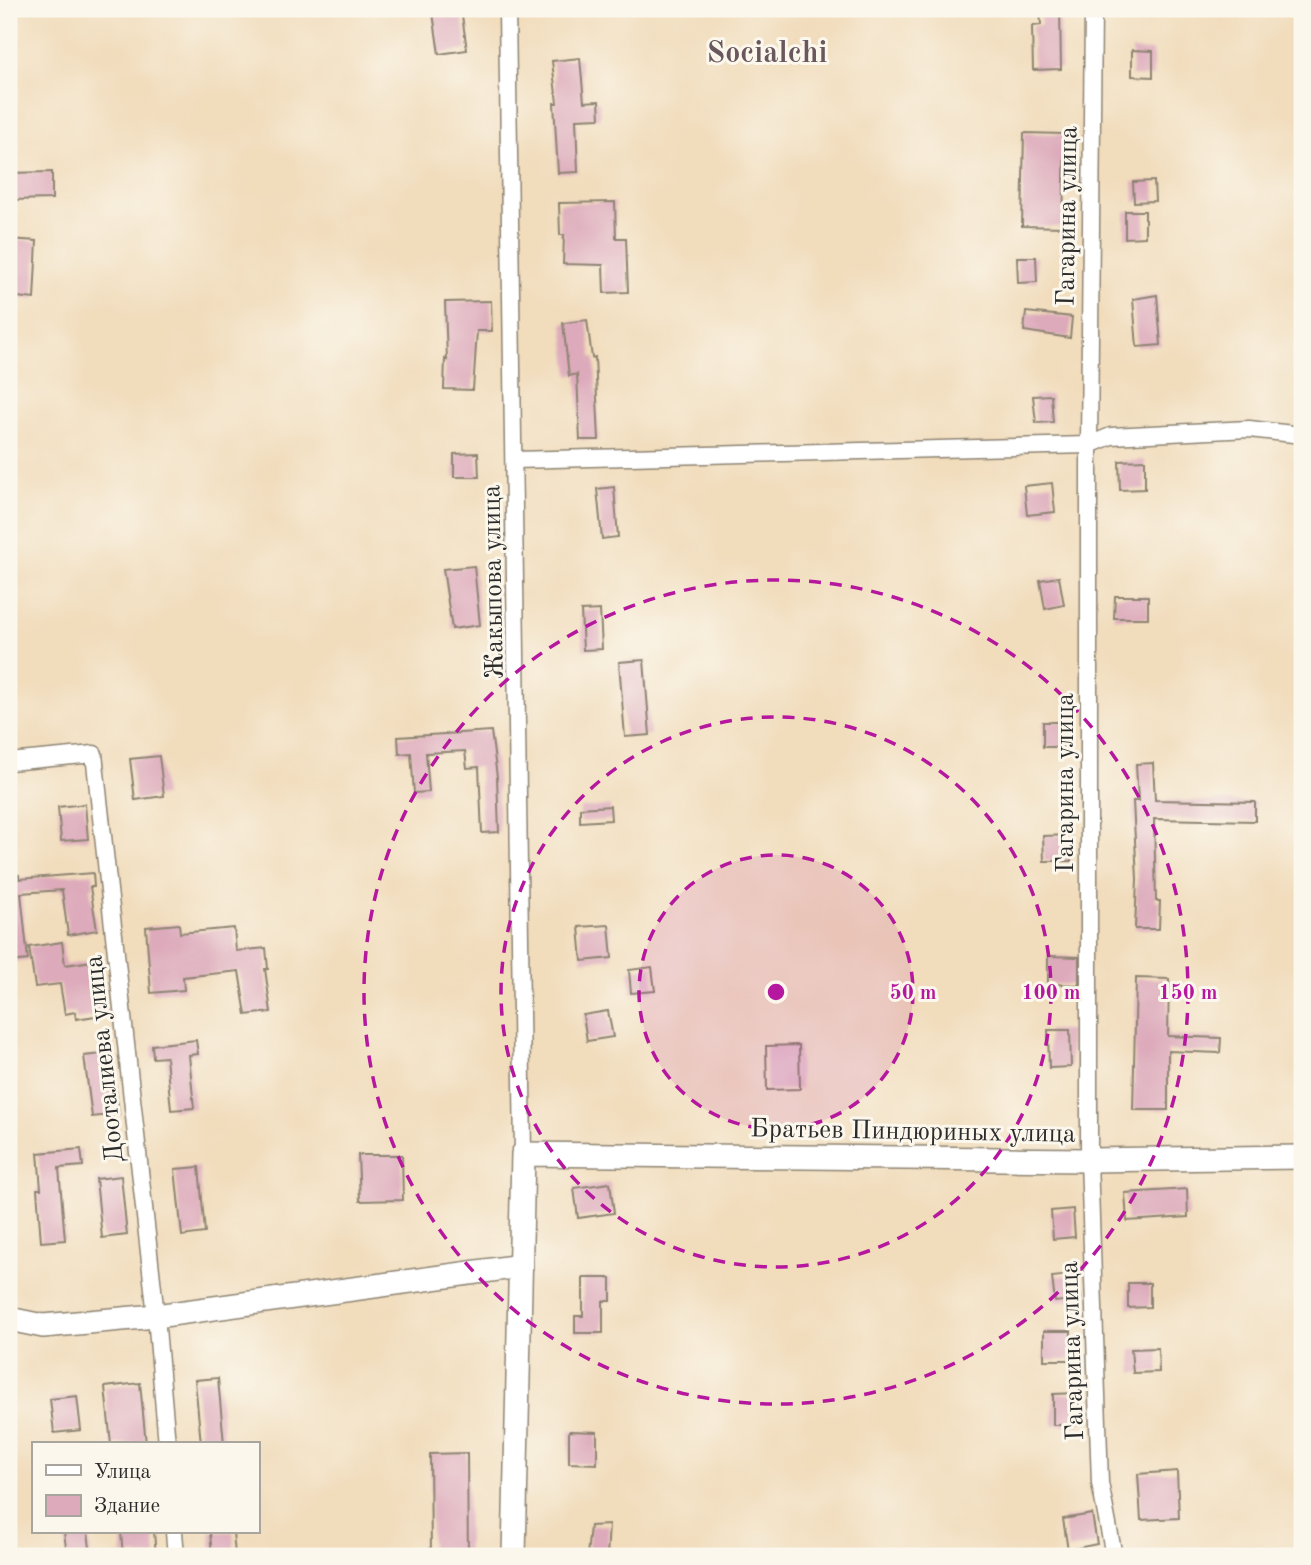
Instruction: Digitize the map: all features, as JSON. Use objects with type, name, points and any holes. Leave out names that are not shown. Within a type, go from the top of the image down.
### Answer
[{"type":"street","name":"Жакыпова улица","points":[[507,9],[523,1154]]},
{"type":"street","name":"Гагарина улица","points":[[1093,9],[1089,446],[1089,1160],[1100,1483],[1114,1556]]},
{"type":"street","points":[[514,460],[1089,446],[1111,436],[1249,429],[1302,435]]},
{"type":"street","name":"Дооталиева улица","points":[[9,762],[94,754],[156,1316],[167,1442]]},
{"type":"street","points":[[514,1556],[523,1154]]},
{"type":"street","name":"Братьев Пиндюриных улица","points":[[523,1154],[1089,1160],[1302,1157]]},
{"type":"street","points":[[9,1319],[43,1326],[156,1316],[522,1266]]},
{"type":"street","points":[[174,1534],[176,1556]]},
{"type":"building","points":[[461,9],[467,50],[439,54],[433,13]]},
{"type":"building","points":[[1040,9],[1060,9],[1061,69],[1033,70],[1032,26],[1041,25]]},
{"type":"building","points":[[1132,50],[1153,51],[1153,77],[1132,76]]},
{"type":"building","points":[[580,58],[584,102],[599,101],[600,118],[576,119],[578,172],[558,173],[554,103],[557,103],[552,61]]},
{"type":"building","points":[[1024,133],[1065,134],[1063,227],[1022,226]]},
{"type":"building","points":[[52,172],[52,199],[9,200],[9,173]]},
{"type":"building","points":[[1154,181],[1155,201],[1134,202],[1133,182]]},
{"type":"building","points":[[615,202],[616,238],[626,238],[628,292],[604,293],[603,265],[563,264],[564,235],[560,235],[559,203]]},
{"type":"building","points":[[1125,211],[1145,211],[1145,237],[1125,238]]},
{"type":"building","points":[[9,239],[37,241],[34,299],[9,296]]},
{"type":"building","points":[[1017,257],[1036,257],[1037,282],[1018,283]]},
{"type":"building","points":[[1157,295],[1161,345],[1137,347],[1133,299]]},
{"type":"building","points":[[491,301],[492,331],[477,331],[473,390],[444,389],[445,359],[447,360],[445,302]]},
{"type":"building","points":[[1026,312],[1072,317],[1070,338],[1024,331]]},
{"type":"building","points":[[587,320],[592,358],[595,357],[599,440],[580,440],[577,374],[569,376],[563,323]]},
{"type":"building","points":[[1051,395],[1053,422],[1036,423],[1033,396]]},
{"type":"building","points":[[478,453],[479,477],[454,477],[454,454]]},
{"type":"building","points":[[1145,460],[1145,489],[1120,490],[1119,461]]},
{"type":"building","points":[[1052,483],[1055,512],[1027,515],[1024,486]]},
{"type":"building","points":[[614,487],[618,537],[602,539],[597,489]]},
{"type":"building","points":[[474,566],[480,625],[452,629],[443,569]]},
{"type":"building","points":[[1059,577],[1064,605],[1045,609],[1040,580]]},
{"type":"building","points":[[1115,596],[1148,596],[1148,618],[1114,618]]},
{"type":"building","points":[[600,610],[602,649],[583,650],[581,611]]},
{"type":"building","points":[[644,660],[650,735],[625,737],[619,662]]},
{"type":"building","points":[[1043,722],[1067,722],[1067,747],[1043,747]]},
{"type":"building","points":[[491,731],[497,777],[499,832],[482,833],[479,767],[467,768],[465,751],[426,753],[429,792],[414,793],[411,753],[399,754],[398,737]]},
{"type":"building","points":[[159,756],[164,796],[135,800],[130,759]]},
{"type":"building","points":[[1153,763],[1155,800],[1255,802],[1255,821],[1154,819],[1156,901],[1160,901],[1159,929],[1135,929],[1137,879],[1133,801],[1138,801],[1136,764]]},
{"type":"building","points":[[85,804],[88,839],[61,841],[58,807]]},
{"type":"building","points":[[610,806],[611,820],[580,822],[580,808]]},
{"type":"building","points":[[1071,835],[1071,861],[1044,861],[1043,836]]},
{"type":"building","points":[[93,873],[94,887],[90,887],[97,930],[68,935],[62,890],[21,893],[28,960],[10,962],[9,875],[19,875],[19,879]]},
{"type":"building","points":[[179,924],[180,933],[234,928],[236,951],[266,948],[268,969],[265,969],[271,1012],[246,1015],[239,971],[183,977],[184,990],[151,993],[146,927]]},
{"type":"building","points":[[609,925],[612,958],[582,961],[579,927]]},
{"type":"building","points":[[62,942],[65,965],[99,960],[108,1014],[76,1019],[75,1012],[65,1014],[60,984],[35,987],[29,947]]},
{"type":"building","points":[[1048,956],[1079,957],[1079,985],[1048,984]]},
{"type":"building","points":[[652,967],[655,991],[631,993],[629,970]]},
{"type":"building","points":[[1136,978],[1169,979],[1168,1036],[1221,1038],[1220,1053],[1168,1051],[1168,1110],[1133,1110]]},
{"type":"building","points":[[608,1011],[613,1037],[587,1041],[583,1015]]},
{"type":"building","points":[[1048,1030],[1070,1030],[1071,1067],[1049,1068]]},
{"type":"building","points":[[196,1040],[198,1054],[189,1055],[194,1108],[171,1110],[166,1057],[153,1058],[152,1045]]},
{"type":"building","points":[[799,1045],[800,1089],[767,1090],[766,1046]]},
{"type":"building","points":[[111,1053],[119,1114],[92,1117],[84,1056]]},
{"type":"building","points":[[81,1149],[83,1166],[59,1168],[65,1240],[41,1242],[37,1189],[41,1189],[38,1153]]},
{"type":"building","points":[[358,1155],[402,1155],[403,1200],[360,1201]]},
{"type":"building","points":[[199,1167],[205,1233],[182,1236],[175,1169]]},
{"type":"building","points":[[121,1176],[127,1235],[102,1238],[96,1179]]},
{"type":"building","points":[[610,1183],[614,1213],[578,1218],[574,1188]]},
{"type":"building","points":[[1187,1189],[1188,1217],[1127,1221],[1125,1193]]},
{"type":"building","points":[[1073,1209],[1075,1237],[1053,1239],[1051,1211]]},
{"type":"building","points":[[1077,1274],[1081,1299],[1055,1302],[1052,1277]]},
{"type":"building","points":[[583,1278],[611,1278],[611,1301],[603,1301],[603,1333],[575,1333],[575,1316],[583,1316]]},
{"type":"building","points":[[1128,1283],[1150,1283],[1150,1307],[1128,1308]]},
{"type":"building","points":[[1044,1331],[1071,1331],[1070,1360],[1044,1360]]},
{"type":"building","points":[[1158,1348],[1159,1372],[1133,1373],[1131,1349]]},
{"type":"building","points":[[218,1378],[224,1442],[201,1442],[195,1380]]},
{"type":"building","points":[[140,1383],[146,1442],[111,1442],[105,1387]]},
{"type":"building","points":[[1078,1393],[1079,1425],[1053,1425],[1053,1394]]},
{"type":"building","points":[[77,1396],[81,1430],[54,1433],[50,1399]]},
{"type":"building","points":[[569,1431],[597,1432],[597,1464],[569,1463]]},
{"type":"building","points":[[467,1453],[468,1556],[431,1556],[430,1454]]},
{"type":"building","points":[[1177,1471],[1179,1518],[1141,1520],[1138,1474]]},
{"type":"building","points":[[1092,1514],[1097,1544],[1068,1550],[1063,1519]]},
{"type":"building","points":[[609,1525],[607,1556],[587,1556],[590,1526]]},
{"type":"building","points":[[64,1534],[88,1534],[91,1556],[67,1556]]},
{"type":"building","points":[[121,1534],[154,1534],[156,1556],[123,1556]]},
{"type":"building","points":[[210,1534],[233,1534],[235,1556],[212,1556]]},
{"type":"district","name":"Socialchi","points":[[767,52]]}]
